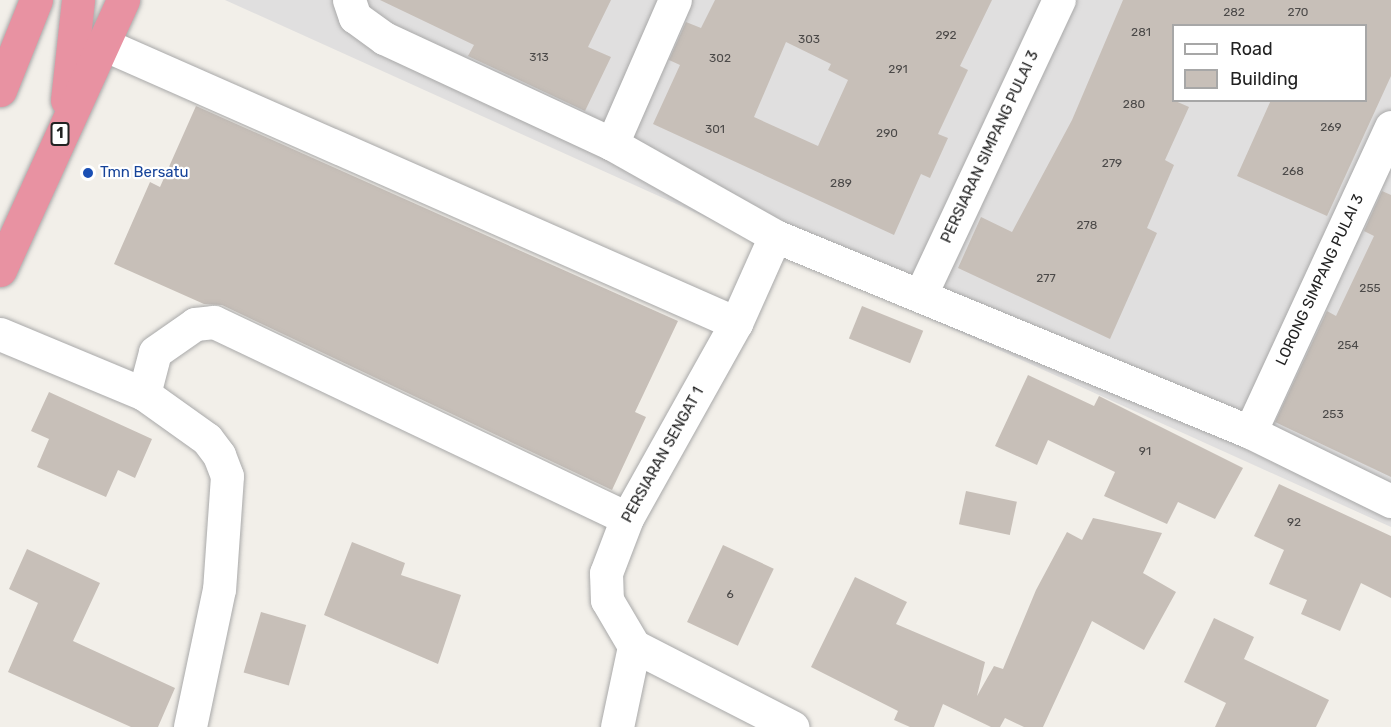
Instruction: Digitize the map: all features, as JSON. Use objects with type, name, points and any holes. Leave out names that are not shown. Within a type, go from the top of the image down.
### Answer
[{"type":"highway","points":[[0,90],[36,0]]},
{"type":"highway","points":[[64,125],[78,0]]},
{"type":"highway","name":"1","points":[[0,270],[64,125],[123,0]]},
{"type":"street","points":[[612,144],[675,0]]},
{"type":"street","name":"PERSIARAN SIMPANG PULAI 3","points":[[921,294],[1059,0]]},
{"type":"street","points":[[352,8],[384,38],[612,144],[775,236],[921,294],[1250,432],[1391,501]]},
{"type":"street","points":[[103,44],[736,323]]},
{"type":"street","name":"LORONG SIMPANG PULAI 3","points":[[1250,432],[1391,127]]},
{"type":"street","name":"PERSIARAN SENGAT 1","points":[[634,646],[608,600],[606,573],[627,518],[736,323],[775,236]]},
{"type":"street","points":[[144,394],[155,352],[195,324],[214,322],[627,518]]},
{"type":"street","points":[[0,334],[144,394],[207,439],[226,476],[219,589],[190,727]]},
{"type":"street","points":[[617,727],[634,646],[792,727]]},
{"type":"shaded area","points":[[225,0],[1391,0],[1391,527]]},
{"type":"building","points":[[380,0],[611,0],[588,47],[611,57],[585,111],[468,56],[474,45]]},
{"type":"building","points":[[715,0],[992,0],[960,66],[968,70],[938,134],[948,138],[930,178],[921,174],[894,235],[653,124],[680,65],[669,60],[686,22],[701,28]],"holes":[[[786,42],[831,64],[828,70],[848,80],[818,146],[754,117]]]},
{"type":"building","points":[[1123,0],[1391,0],[1391,76],[1327,216],[1237,176],[1270,102],[1367,102],[1367,24],[1172,24],[1172,102],[1189,107],[1165,160],[1174,165],[1147,228],[1157,233],[1110,339],[958,268],[981,217],[1012,232],[1072,120]]},
{"type":"building","points":[[196,106],[678,321],[635,412],[646,417],[612,490],[222,305],[204,304],[114,264],[150,182],[160,187]]},
{"type":"building","points":[[1382,191],[1391,195],[1391,477],[1275,422],[1327,311],[1336,316],[1374,236],[1364,231]]},
{"type":"building","points":[[862,306],[923,331],[910,363],[849,338]]},
{"type":"building","points":[[1028,375],[1094,406],[1099,396],[1243,468],[1215,519],[1178,502],[1167,524],[1104,496],[1115,472],[1048,440],[1037,465],[995,446]]},
{"type":"building","points":[[49,392],[152,439],[135,478],[118,470],[106,497],[37,467],[49,439],[31,431]]},
{"type":"building","points":[[1279,484],[1391,536],[1391,598],[1361,583],[1340,631],[1301,614],[1307,600],[1269,584],[1284,550],[1254,536]]},
{"type":"building","points":[[966,491],[1017,502],[1010,535],[959,524]]},
{"type":"building","points":[[1093,518],[1162,533],[1143,573],[1176,592],[1144,650],[1092,621],[1043,727],[1024,727],[1005,718],[1000,727],[991,727],[943,704],[934,727],[910,727],[894,720],[898,711],[811,667],[855,577],[907,602],[896,624],[985,662],[977,696],[994,666],[1003,669],[1036,590],[1067,532],[1082,540]]},
{"type":"building","points":[[352,542],[405,563],[401,575],[461,595],[438,664],[324,615]]},
{"type":"building","points":[[723,545],[774,569],[738,646],[687,622]]},
{"type":"building","points":[[27,549],[100,583],[73,641],[175,688],[158,727],[131,727],[8,672],[38,603],[9,589]]},
{"type":"building","points":[[261,612],[306,625],[289,686],[244,673]]},
{"type":"building","points":[[1214,618],[1254,637],[1244,659],[1329,700],[1316,727],[1215,727],[1226,703],[1184,682]]},
{"type":"place","name":"Tmn Bersatu","points":[[88,173]]}]
